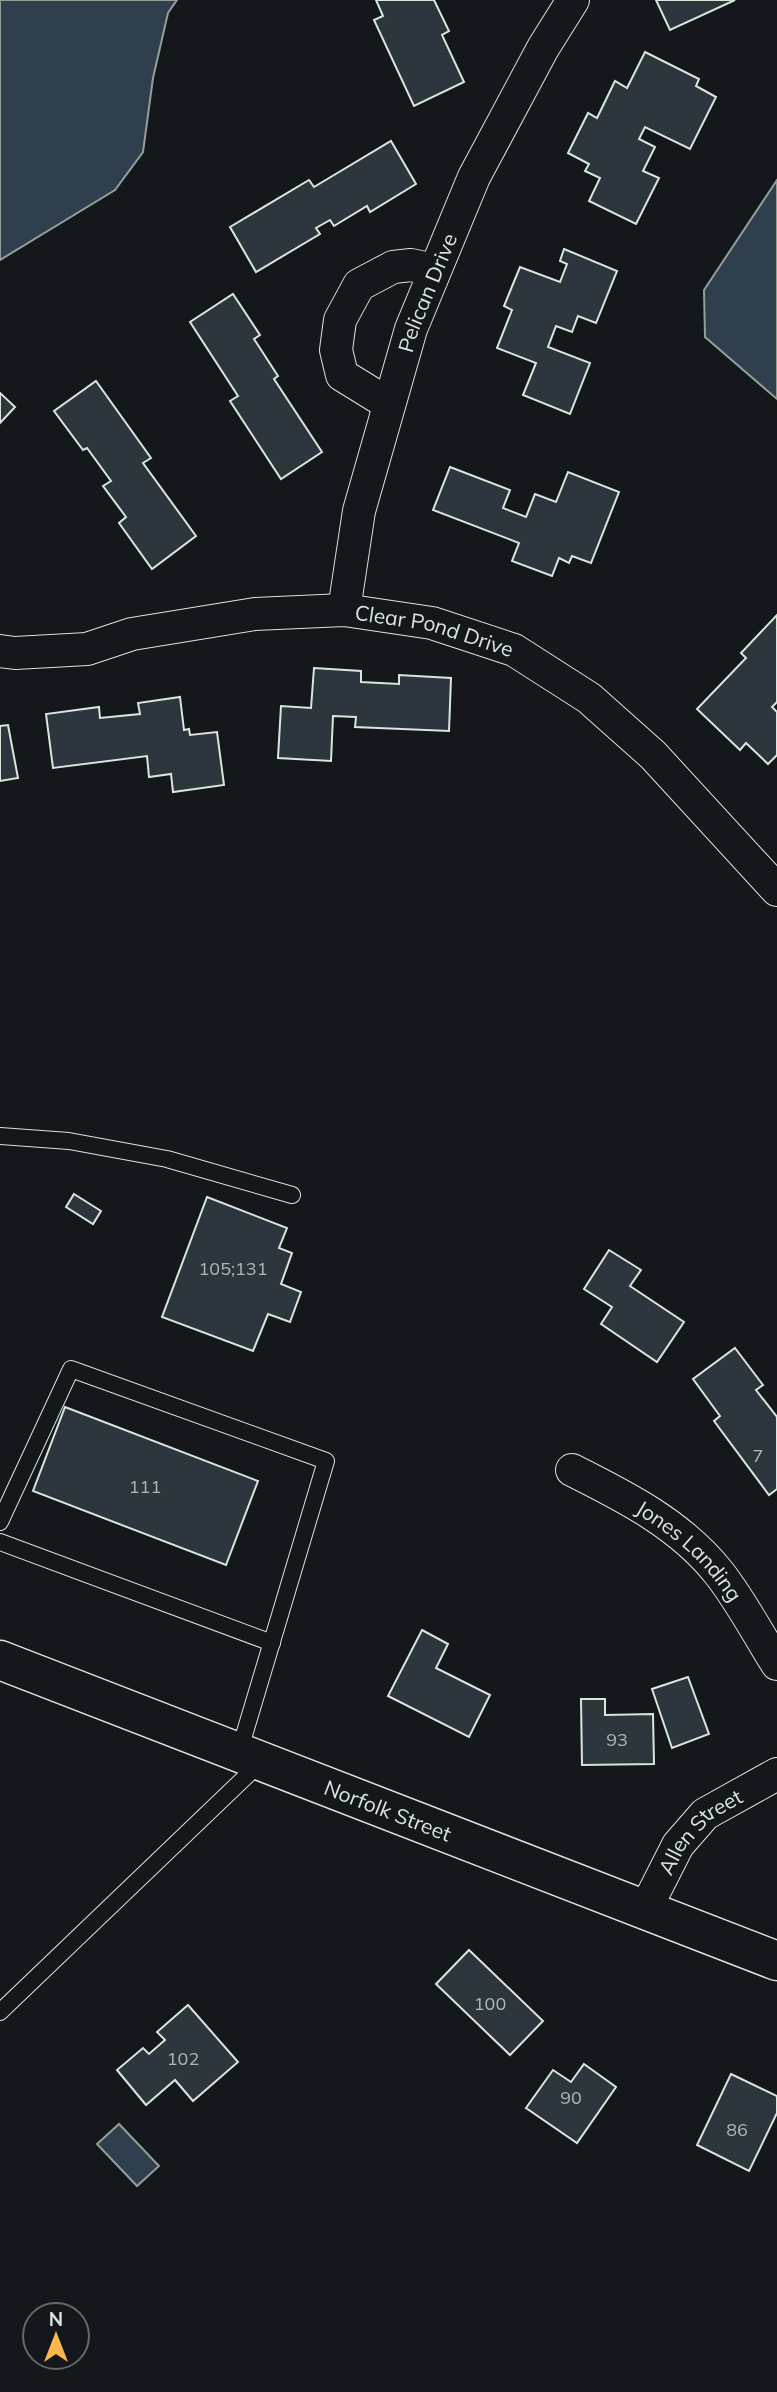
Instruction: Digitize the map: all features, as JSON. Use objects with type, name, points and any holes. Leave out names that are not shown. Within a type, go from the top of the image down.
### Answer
[{"type":"main road","name":"Norfolk Street","points":[[0,1660],[777,1961]]},
{"type":"street","name":"Pelican Drive","points":[[344,610],[359,511],[411,329],[474,177],[543,48],[573,0]]},
{"type":"street","points":[[389,404],[342,375],[336,350],[340,320],[359,285],[393,267],[411,265],[435,270]]},
{"type":"street","name":"Clear Pond Drive","points":[[0,651],[15,653],[87,649],[132,634],[255,614],[344,610],[432,623],[513,650],[589,698],[653,755],[777,890]]},
{"type":"street","name":"Jones Landing","points":[[572,1469],[633,1500],[692,1544],[720,1574],[777,1664]]},
{"type":"street","name":"Allen Street","points":[[645,1910],[678,1845],[705,1814],[777,1774]]},
{"type":"lane","points":[[0,1136],[69,1141],[167,1159],[292,1195]]},
{"type":"lane","points":[[0,1522],[71,1369],[326,1461],[272,1643],[250,1756],[0,2012]]},
{"type":"lane","points":[[0,1542],[272,1643]]},
{"type":"water","points":[[0,0],[177,0],[168,13],[153,78],[143,152],[115,190],[0,260]]},
{"type":"water","points":[[777,180],[777,399],[705,337],[704,290]]},
{"type":"water","points":[[119,2124],[159,2166],[137,2186],[97,2144]]},
{"type":"building","points":[[376,0],[434,0],[449,31],[442,35],[464,82],[414,106],[374,20],[383,16]]},
{"type":"building","points":[[656,0],[735,0],[670,30]]},
{"type":"building","points":[[645,52],[699,79],[696,86],[716,97],[690,149],[645,127],[639,139],[655,147],[643,171],[659,178],[636,224],[589,201],[600,178],[585,171],[589,164],[568,153],[588,113],[597,118],[615,81],[627,88]]},
{"type":"building","points":[[391,141],[416,184],[370,212],[367,206],[334,226],[330,220],[316,228],[320,234],[256,272],[230,227],[309,180],[314,187]]},
{"type":"building","points":[[564,249],[617,271],[596,323],[578,316],[572,332],[556,326],[548,347],[590,363],[570,414],[523,395],[536,363],[497,348],[512,310],[504,306],[520,267],[560,282],[567,264],[560,261]]},
{"type":"building","points":[[233,294],[260,335],[254,339],[278,376],[274,379],[322,452],[281,479],[230,401],[238,396],[190,322]]},
{"type":"building","points":[[96,381],[151,458],[143,463],[196,536],[152,569],[119,523],[126,517],[103,486],[111,481],[87,448],[83,450],[54,411]]},
{"type":"building","points":[[0,393],[15,407],[0,423]]},
{"type":"building","points":[[450,467],[510,490],[503,508],[526,517],[535,494],[556,502],[568,472],[619,492],[591,563],[572,556],[569,563],[559,558],[552,576],[512,561],[519,543],[433,510]]},
{"type":"building","points":[[777,615],[777,702],[772,707],[777,712],[777,755],[768,764],[746,743],[740,750],[697,709],[746,658],[741,653]]},
{"type":"building","points":[[314,668],[361,671],[361,682],[399,684],[399,675],[451,678],[449,731],[355,727],[356,717],[333,716],[331,761],[278,758],[281,706],[311,708]]},
{"type":"building","points":[[180,697],[184,730],[189,729],[190,735],[217,732],[224,785],[173,792],[171,774],[149,777],[147,756],[53,768],[46,714],[99,707],[100,718],[140,714],[138,703]]},
{"type":"building","points":[[8,725],[18,778],[0,781],[0,726]]},
{"type":"building","points":[[74,1194],[101,1211],[93,1224],[66,1207]]},
{"type":"building","points":[[207,1197],[287,1228],[279,1248],[292,1253],[281,1284],[301,1292],[290,1322],[268,1314],[253,1351],[162,1317]]},
{"type":"building","points":[[609,1250],[641,1270],[630,1286],[684,1322],[657,1362],[601,1324],[612,1307],[584,1289]]},
{"type":"building","points":[[735,1348],[763,1385],[756,1390],[777,1417],[777,1489],[769,1495],[714,1421],[720,1416],[693,1379]]},
{"type":"building","points":[[65,1407],[258,1481],[226,1565],[33,1491]]},
{"type":"building","points":[[422,1630],[448,1644],[436,1668],[490,1695],[469,1737],[388,1696]]},
{"type":"building","points":[[688,1677],[709,1734],[672,1748],[652,1689]]},
{"type":"building","points":[[581,1699],[605,1699],[605,1715],[653,1714],[654,1764],[582,1765]]},
{"type":"building","points":[[469,1950],[543,2021],[510,2055],[436,1984]]},
{"type":"building","points":[[188,2005],[238,2062],[193,2101],[175,2080],[146,2105],[117,2070],[143,2048],[149,2054],[165,2040],[157,2032]]},
{"type":"building","points":[[584,2064],[616,2087],[577,2143],[526,2108],[553,2070],[571,2082]]},
{"type":"building","points":[[731,2074],[777,2096],[777,2113],[749,2171],[697,2145]]}]
